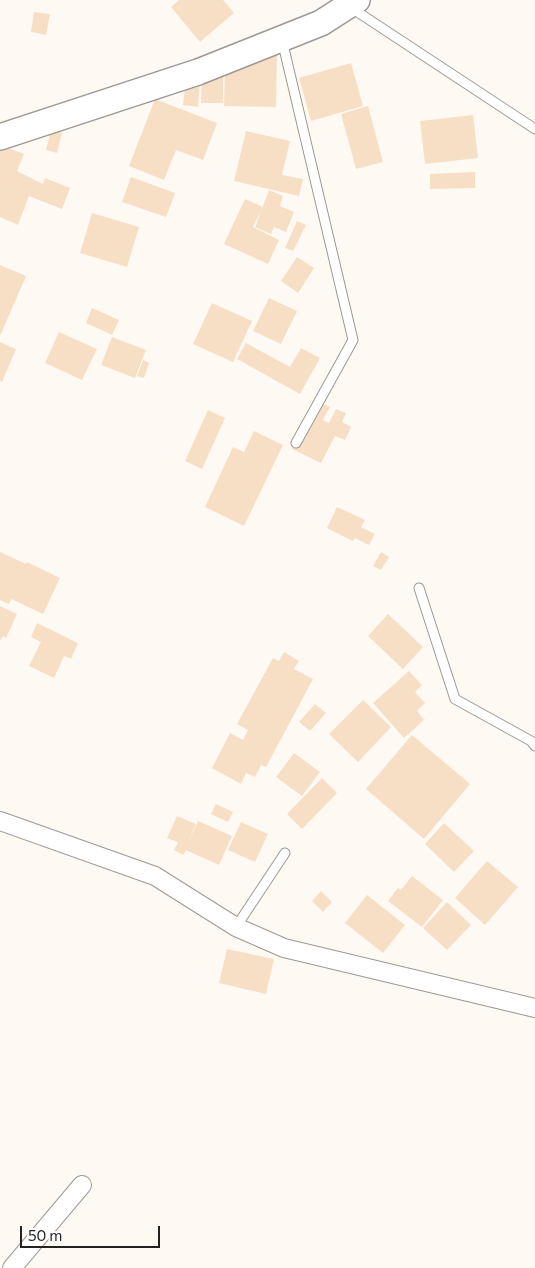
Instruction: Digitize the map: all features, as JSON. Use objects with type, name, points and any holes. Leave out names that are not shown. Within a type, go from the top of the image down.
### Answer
[{"type":"street","points":[[0,137],[198,72],[321,23],[353,3]]},
{"type":"street","points":[[0,821],[155,876],[236,927],[284,948],[535,1008]]},
{"type":"street","points":[[12,1268],[82,1184]]},
{"type":"lane","points":[[353,3],[535,129]]},
{"type":"lane","points":[[282,40],[353,340],[296,444]]},
{"type":"lane","points":[[418,588],[455,699],[531,741],[535,746]]},
{"type":"lane","points":[[236,927],[285,853]]},
{"type":"building","points":[[179,0],[223,0],[234,13],[200,42],[171,7]]},
{"type":"building","points":[[34,12],[50,14],[46,35],[31,32]]},
{"type":"building","points":[[247,52],[277,53],[276,107],[224,106],[225,68],[247,68]]},
{"type":"building","points":[[351,63],[363,106],[311,121],[299,78]]},
{"type":"building","points":[[202,73],[223,73],[223,103],[201,103]]},
{"type":"building","points":[[186,79],[200,81],[198,107],[183,105]]},
{"type":"building","points":[[155,99],[217,123],[203,160],[176,150],[164,180],[129,166]]},
{"type":"building","points":[[368,106],[383,162],[356,169],[341,114]]},
{"type":"building","points":[[473,115],[478,158],[425,164],[420,121]]},
{"type":"building","points":[[51,130],[62,133],[57,153],[46,150]]},
{"type":"building","points":[[246,131],[290,141],[282,175],[303,179],[299,196],[234,181]]},
{"type":"building","points":[[0,145],[24,154],[17,171],[43,184],[45,178],[70,188],[62,209],[29,196],[18,225],[0,217]]},
{"type":"building","points":[[475,172],[475,188],[430,189],[430,174]]},
{"type":"building","points":[[131,177],[175,193],[166,217],[122,202]]},
{"type":"building","points":[[269,190],[283,196],[280,206],[294,212],[286,232],[274,227],[271,234],[255,227]]},
{"type":"building","points":[[245,199],[263,207],[253,227],[279,240],[268,264],[224,244]]},
{"type":"building","points":[[92,213],[139,227],[127,267],[80,253]]},
{"type":"building","points":[[297,221],[306,225],[293,251],[285,248]]},
{"type":"building","points":[[297,257],[314,268],[298,293],[281,281]]},
{"type":"building","points":[[0,265],[26,276],[0,336]]},
{"type":"building","points":[[269,298],[297,311],[281,344],[253,331]]},
{"type":"building","points":[[212,303],[252,321],[233,362],[193,344]]},
{"type":"building","points":[[92,308],[119,320],[112,335],[86,323]]},
{"type":"building","points":[[59,332],[97,349],[82,380],[45,363]]},
{"type":"building","points":[[112,337],[146,350],[135,378],[101,365]]},
{"type":"building","points":[[0,342],[16,349],[2,382],[0,381]]},
{"type":"building","points":[[246,343],[290,367],[301,348],[320,358],[300,394],[237,359]]},
{"type":"building","points":[[143,360],[149,363],[144,378],[137,376]]},
{"type":"building","points":[[315,400],[330,407],[323,420],[329,423],[336,409],[346,413],[342,422],[351,427],[345,440],[335,436],[321,463],[292,449]]},
{"type":"building","points":[[208,410],[225,418],[202,469],[185,461]]},
{"type":"building","points":[[254,431],[283,445],[244,526],[205,507],[233,447],[244,452]]},
{"type":"building","points":[[337,507],[365,520],[361,527],[375,534],[369,545],[355,538],[353,541],[327,528]]},
{"type":"building","points":[[0,552],[26,564],[27,562],[60,578],[43,614],[11,599],[9,604],[0,600]]},
{"type":"building","points":[[381,552],[389,557],[381,570],[373,566]]},
{"type":"building","points":[[0,606],[17,614],[6,638],[3,636],[0,641]]},
{"type":"building","points":[[388,614],[423,647],[403,669],[368,636]]},
{"type":"building","points":[[37,623],[78,643],[71,659],[64,656],[54,678],[29,666],[41,642],[31,637]]},
{"type":"building","points":[[284,652],[299,661],[294,669],[313,679],[266,767],[261,765],[255,777],[246,773],[241,784],[212,768],[230,733],[243,740],[248,730],[237,724],[273,658],[279,661]]},
{"type":"building","points":[[409,671],[422,685],[415,692],[425,703],[417,711],[424,720],[404,738],[373,703]]},
{"type":"building","points":[[363,700],[391,727],[358,762],[329,734]]},
{"type":"building","points":[[315,704],[326,713],[310,731],[299,722]]},
{"type":"building","points":[[412,735],[470,784],[424,839],[366,789]]},
{"type":"building","points":[[294,753],[320,772],[302,796],[276,777]]},
{"type":"building","points":[[322,778],[337,793],[302,829],[287,814]]},
{"type":"building","points":[[216,804],[233,812],[228,822],[211,814]]},
{"type":"building","points":[[177,816],[196,824],[186,847],[198,821],[232,836],[219,865],[186,850],[183,855],[174,850],[178,842],[167,838]]},
{"type":"building","points":[[241,822],[268,834],[255,862],[228,850]]},
{"type":"building","points":[[444,823],[474,851],[454,872],[425,844]]},
{"type":"building","points":[[487,861],[518,887],[485,925],[455,898]]},
{"type":"building","points":[[412,876],[443,900],[422,927],[388,901],[398,888],[401,890]]},
{"type":"building","points":[[321,891],[332,902],[323,912],[312,901]]},
{"type":"building","points":[[367,895],[405,925],[383,953],[345,923]]},
{"type":"building","points":[[447,902],[471,925],[447,950],[423,928]]},
{"type":"building","points":[[227,949],[274,959],[266,994],[219,983]]}]
